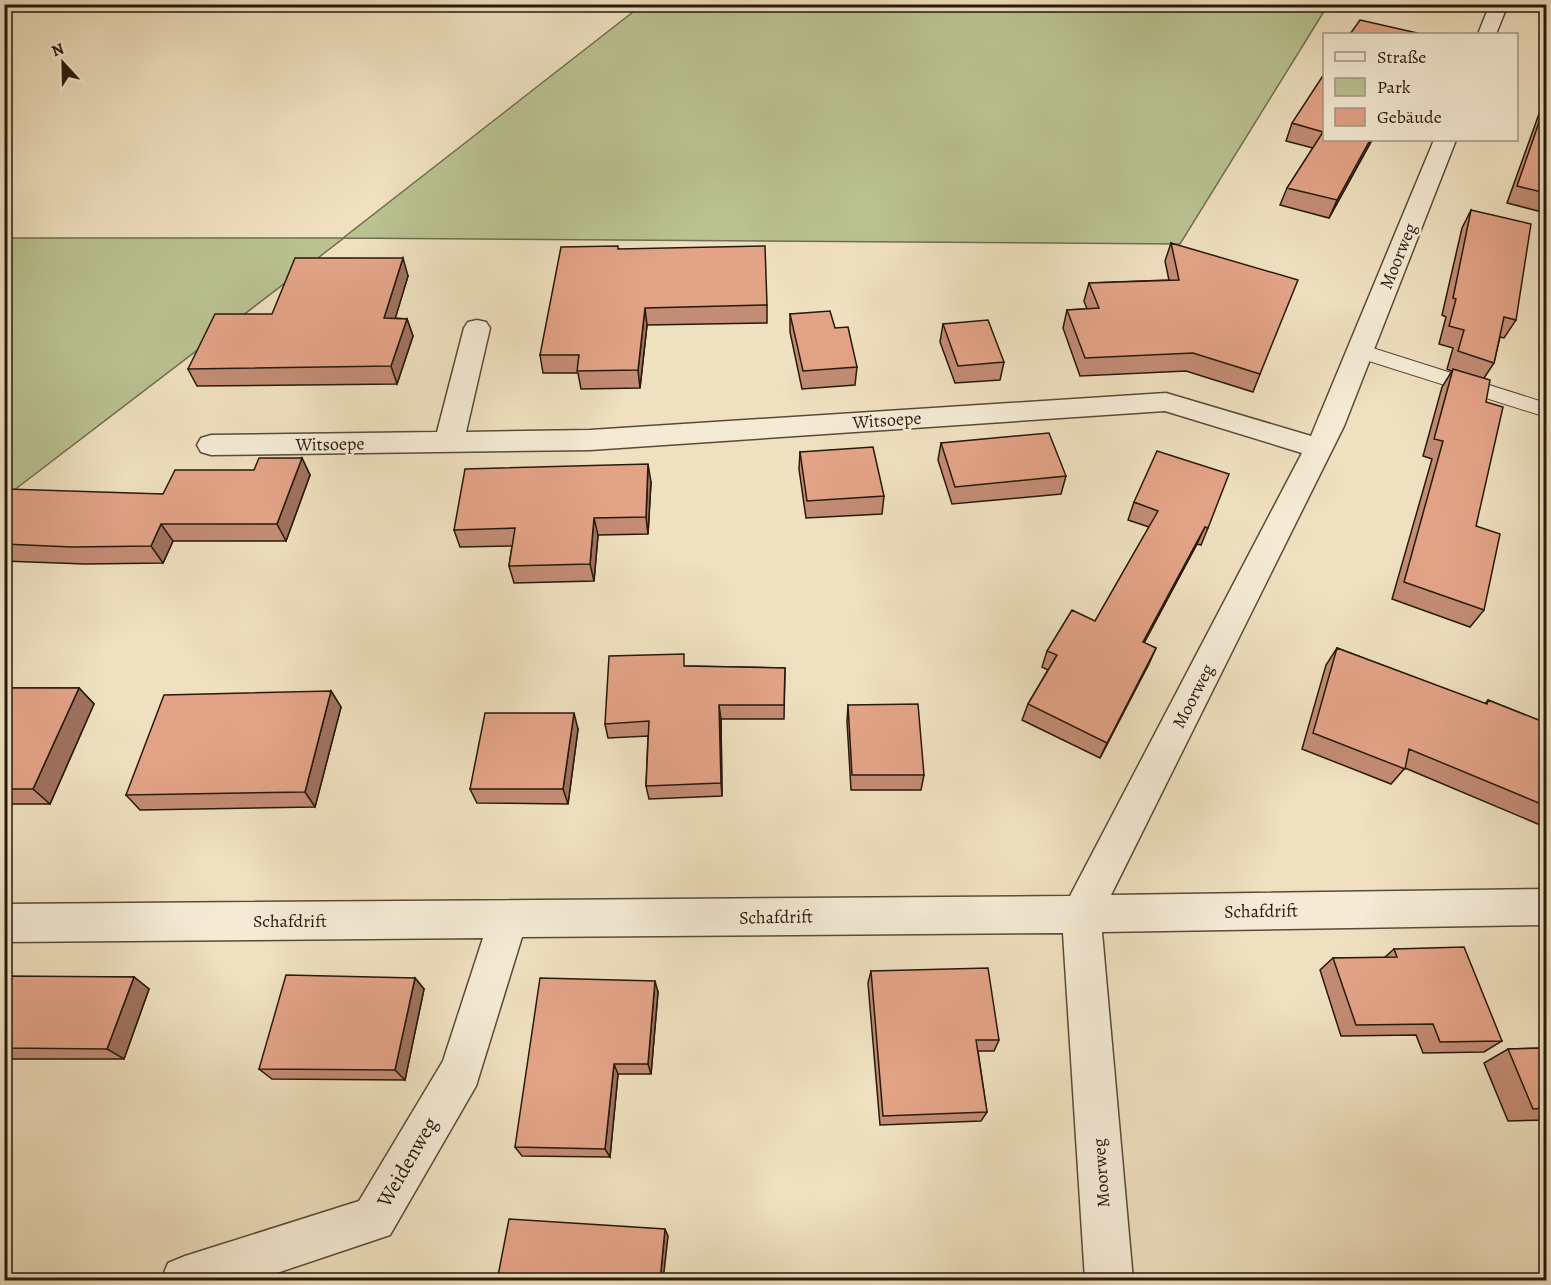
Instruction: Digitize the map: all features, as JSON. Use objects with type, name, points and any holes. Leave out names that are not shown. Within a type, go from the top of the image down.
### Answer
[{"type":"street","points":[[1487,33],[1499,4]]},
{"type":"street","name":"Moorweg","points":[[1109,1281],[1082,914],[1319,448],[1445,141]]},
{"type":"street","points":[[449,442],[477,328]]},
{"type":"street","name":"Witsoepe","points":[[211,446],[590,440],[1166,402],[1319,448]]},
{"type":"street","name":"Schafdrift","points":[[4,923],[508,920],[1546,907]]},
{"type":"street","name":"Weidenweg","points":[[185,1281],[374,1220],[461,1071],[508,920]]},
{"type":"lane","points":[[1360,351],[1546,411]]},
{"type":"green space","points":[[642,5],[1328,5],[1180,244],[344,238],[5,497],[5,238],[343,238]]},
{"type":"building","points":[[1360,20],[1417,33],[1351,33]]},
{"type":"building","points":[[1323,76],[1323,132],[1292,123]]},
{"type":"building","points":[[1546,102],[1546,193],[1517,186]]},
{"type":"building","points":[[1323,132],[1323,141],[1369,141],[1337,200],[1287,188]]},
{"type":"building","points":[[1471,210],[1531,224],[1516,320],[1504,317],[1494,363],[1458,351],[1464,330],[1449,326],[1456,299],[1453,298]]},
{"type":"building","points":[[1171,243],[1298,280],[1260,374],[1193,353],[1085,358],[1067,310],[1099,308],[1089,283],[1179,280]]},
{"type":"building","points":[[618,246],[618,249],[765,246],[767,305],[645,308],[638,370],[577,371],[579,355],[540,355],[561,247]]},
{"type":"building","points":[[295,258],[403,258],[384,318],[407,319],[391,366],[188,369],[215,314],[272,314]]},
{"type":"building","points":[[830,311],[835,328],[848,327],[857,367],[803,371],[790,314]]},
{"type":"building","points":[[988,320],[1004,362],[958,366],[943,324]]},
{"type":"building","points":[[1453,369],[1490,380],[1486,402],[1503,407],[1476,526],[1500,534],[1484,610],[1404,582],[1443,441],[1434,439]]},
{"type":"building","points":[[1049,433],[1066,476],[955,487],[941,443]]},
{"type":"building","points":[[873,447],[884,496],[807,501],[800,452]]},
{"type":"building","points":[[1157,451],[1229,474],[1208,528],[1205,527],[1143,642],[1156,648],[1107,743],[1028,704],[1057,655],[1047,651],[1072,610],[1095,621],[1158,511],[1134,502]]},
{"type":"building","points":[[259,458],[302,458],[277,524],[161,524],[151,546],[72,547],[4,544],[4,493],[7,489],[163,494],[175,470],[254,470]]},
{"type":"building","points":[[648,464],[646,517],[594,518],[590,564],[509,566],[515,528],[454,530],[465,469]]},
{"type":"building","points":[[1337,648],[1487,704],[1488,700],[1546,723],[1546,806],[1409,749],[1405,769],[1313,733]]},
{"type":"building","points":[[684,654],[684,666],[785,668],[784,705],[719,705],[721,783],[646,786],[649,721],[605,724],[609,656]]},
{"type":"building","points":[[4,688],[79,688],[33,789],[4,789]]},
{"type":"building","points":[[331,691],[305,792],[126,795],[164,695]]},
{"type":"building","points":[[918,704],[924,775],[852,775],[848,705]]},
{"type":"building","points":[[485,713],[574,713],[563,789],[470,789]]},
{"type":"building","points":[[1464,947],[1502,1041],[1440,1042],[1433,1024],[1356,1025],[1333,958],[1397,957],[1394,949]]},
{"type":"building","points":[[988,968],[999,1040],[976,1040],[987,1112],[883,1116],[871,971]]},
{"type":"building","points":[[286,975],[415,978],[395,1070],[259,1069]]},
{"type":"building","points":[[4,977],[134,977],[107,1049],[4,1048]]},
{"type":"building","points":[[540,978],[655,981],[648,1064],[614,1064],[605,1149],[515,1147]]},
{"type":"building","points":[[1546,1048],[1546,1108],[1533,1109],[1508,1049]]},
{"type":"building","points":[[509,1219],[665,1229],[660,1281],[497,1281]]}]
